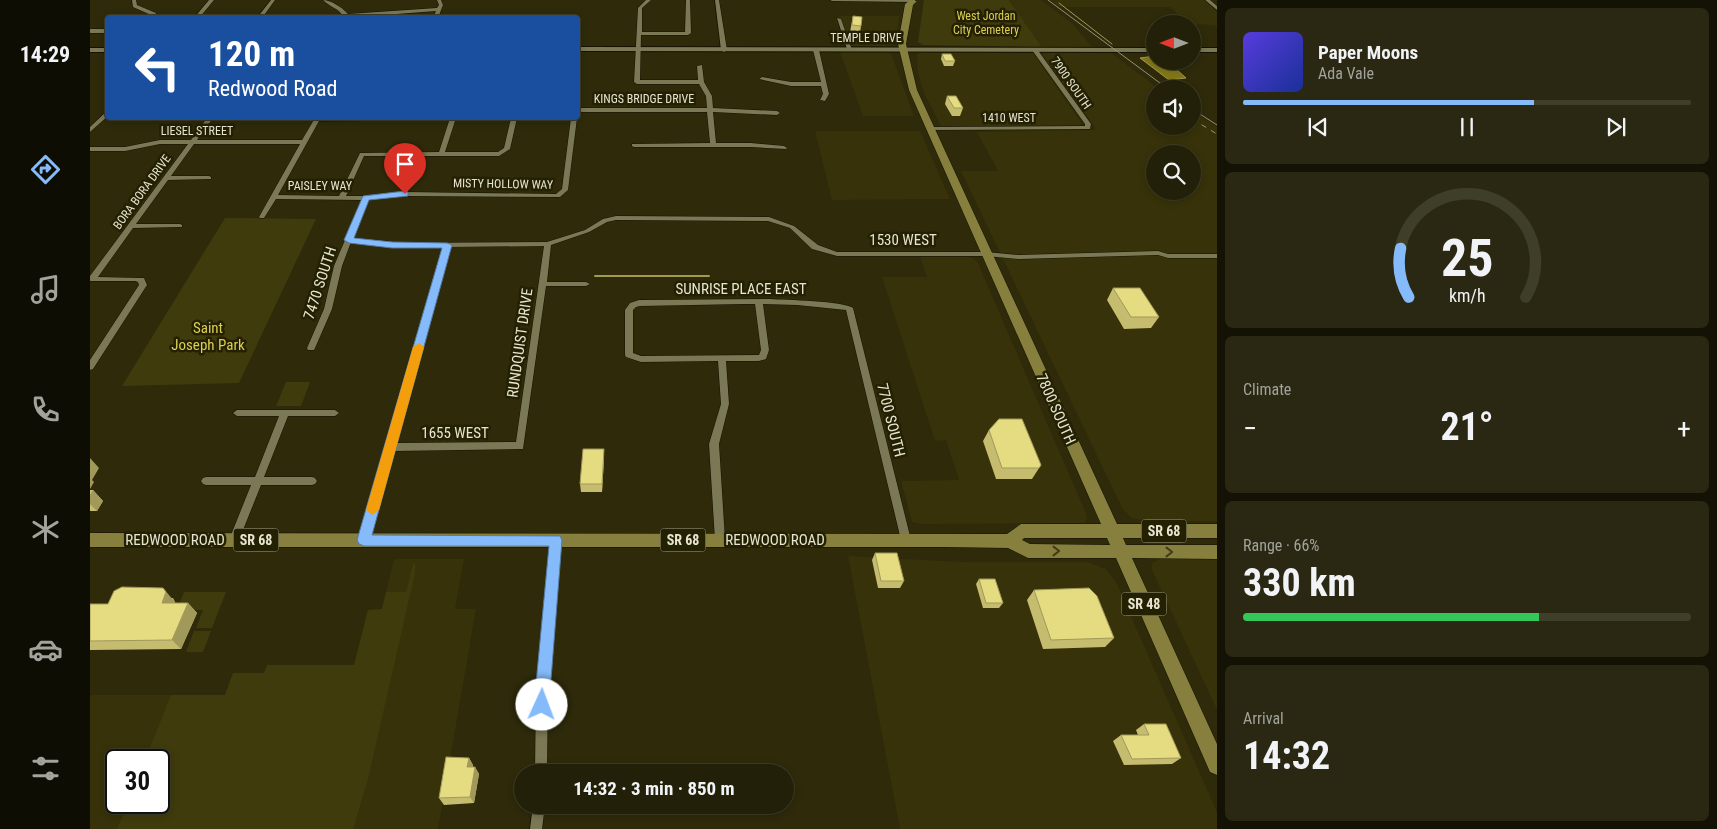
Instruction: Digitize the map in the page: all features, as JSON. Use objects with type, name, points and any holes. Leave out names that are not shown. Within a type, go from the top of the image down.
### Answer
[{"type":"main road","name":"7800 SOUTH","points":[[913,1],[909,4],[902,44],[905,49],[910,81],[986,254],[1217,765]]},
{"type":"main road","name":"REDWOOD ROAD","points":[[1010,542],[1021,531],[1217,531]]},
{"type":"main road","name":"REDWOOD ROAD","points":[[90,540],[906,540],[1010,542],[1028,551],[1217,552]]},
{"type":"street","points":[[134,0],[135,6],[154,15]]},
{"type":"street","points":[[199,15],[212,0]]},
{"type":"street","points":[[261,15],[273,0]]},
{"type":"street","points":[[325,0],[345,15]]},
{"type":"street","points":[[436,15],[441,3],[439,0]]},
{"type":"street","points":[[649,0],[641,6],[637,82],[701,82]]},
{"type":"street","points":[[640,34],[688,33],[688,0]]},
{"type":"street","points":[[717,0],[724,50]]},
{"type":"street","points":[[832,0],[913,1]]},
{"type":"street","points":[[1207,0],[1217,8]]},
{"type":"street","points":[[360,15],[439,9]]},
{"type":"street","points":[[839,19],[850,49]]},
{"type":"street","points":[[90,31],[105,31]]},
{"type":"street","name":"TEMPLE DRIVE","points":[[580,49],[1146,50]]},
{"type":"street","points":[[90,50],[105,50]]},
{"type":"street","points":[[816,50],[826,96],[823,100]]},
{"type":"street","name":"7900 SOUTH","points":[[1035,50],[1088,124],[1088,128]]},
{"type":"street","points":[[1201,50],[1217,50]]},
{"type":"street","points":[[700,66],[701,82],[709,96],[713,145]]},
{"type":"street","points":[[762,79],[791,84],[823,84]]},
{"type":"street","name":"KINGS BRIDGE DRIVE","points":[[580,110],[710,110],[777,113]]},
{"type":"street","points":[[90,130],[105,115]]},
{"type":"street","name":"BORA BORA DRIVE","points":[[91,279],[208,120]]},
{"type":"street","points":[[262,217],[316,120]]},
{"type":"street","points":[[441,155],[452,120]]},
{"type":"street","points":[[342,197],[362,154],[502,154],[507,149],[514,120]]},
{"type":"street","name":"MISTY HOLLOW WAY","points":[[366,198],[405,194],[482,194],[504,197],[562,195],[565,190],[574,120]]},
{"type":"street","name":"1410 WEST","points":[[930,129],[1088,128]]},
{"type":"street","name":"LIESEL STREET","points":[[90,150],[125,149],[160,142],[304,142]]},
{"type":"street","points":[[634,145],[713,145],[784,148]]},
{"type":"street","points":[[165,178],[209,178]]},
{"type":"street","name":"PAISLEY WAY","points":[[274,197],[366,198]]},
{"type":"street","name":"7470 SOUTH","points":[[311,348],[328,309],[335,274],[366,198]]},
{"type":"street","name":"1530 WEST","points":[[349,240],[399,245],[548,244],[587,231],[600,222],[624,218],[757,218],[783,222],[792,227],[815,247],[837,254],[986,254],[1019,257],[1129,253],[1217,256]]},
{"type":"street","points":[[130,226],[180,226]]},
{"type":"street","name":"RUNDQUIST DRIVE","points":[[520,446],[548,244]]},
{"type":"street","points":[[364,540],[447,245]]},
{"type":"street","points":[[90,367],[142,288],[143,282],[135,279],[91,279]]},
{"type":"street","points":[[542,284],[586,284]]},
{"type":"street","points":[[720,540],[714,444],[725,404],[722,359],[763,357],[765,350],[759,303]]},
{"type":"street","name":"SUNRISE PLACE EAST","points":[[722,359],[641,359],[632,357],[628,351],[630,310],[633,305],[759,303],[810,303],[849,308]]},
{"type":"street","name":"7700 SOUTH","points":[[849,308],[906,540]]},
{"type":"street","points":[[237,413],[335,413]]},
{"type":"street","points":[[234,540],[285,413]]},
{"type":"street","name":"1655 WEST","points":[[390,447],[520,446]]},
{"type":"street","points":[[206,480],[312,481]]},
{"type":"street","points":[[541,764],[542,688],[556,540]]},
{"type":"street","points":[[536,829],[538,814]]},
{"type":"shaded area","points":[[1009,0],[1041,0],[1073,24],[1093,48],[1043,48]]},
{"type":"shaded area","points":[[1051,0],[1204,0],[1217,11],[1217,27],[1214,25],[1201,24],[1201,15],[1178,15],[1170,7],[1059,7]]},
{"type":"shaded area","points":[[841,16],[900,16],[894,44],[887,46],[845,46],[835,18]]},
{"type":"shaded area","points":[[840,52],[891,53],[914,116],[863,116]]},
{"type":"shaded area","points":[[920,52],[1033,53],[1082,124],[1075,127],[941,126],[924,93],[918,73],[917,55]]},
{"type":"shaded area","points":[[1045,52],[1110,52],[1147,80],[1146,135],[1201,135],[1201,117],[1217,127],[1217,521],[1144,521],[1132,518],[1122,508],[961,171],[998,171],[977,132],[1095,130],[1095,127],[1042,54]]},
{"type":"shaded area","points":[[1146,57],[1146,63],[1140,58]]},
{"type":"shaded area","points":[[1156,70],[1177,70],[1186,78],[1169,80]]},
{"type":"shaded area","points":[[815,131],[920,131],[950,199],[832,200]]},
{"type":"shaded area","points":[[920,257],[970,257],[977,261],[1086,513],[1087,519],[1084,523],[921,524],[912,522],[901,481],[959,480],[946,440],[935,441],[882,277],[927,277]]},
{"type":"shaded area","points":[[848,556],[963,562],[1088,562],[1106,569],[1116,582],[1217,812],[1217,829],[900,829]]},
{"type":"shaded area","points":[[1217,558],[1217,710],[1151,568],[1153,562],[1161,559]]},
{"type":"shaded area","points":[[394,559],[464,559],[455,609],[476,609],[438,829],[90,829],[90,695],[225,695],[233,673],[264,673],[267,665],[354,665],[368,610],[382,609]]},
{"type":"green space","name":"West Jordan City Cemetery","points":[[924,0],[1009,0],[1042,47],[923,45],[918,42]]},
{"type":"green space","name":"Saint Joseph Park","points":[[225,218],[316,219],[239,383],[122,386]]},
{"type":"green space","points":[[286,382],[310,382],[301,406],[276,406]]},
{"type":"green space","points":[[413,564],[415,564],[415,573],[368,779],[353,829],[117,829],[123,814],[170,814],[170,749],[149,749],[171,695],[225,695],[233,673],[264,673],[267,665],[354,665],[368,610],[382,609],[386,592],[406,592]]},
{"type":"green space","points":[[184,592],[226,592],[212,628],[196,628],[203,610],[177,610]]},
{"type":"green space","points":[[194,631],[211,631],[203,652],[186,652]]},
{"type":"building","points":[[853,16],[862,17],[861,26],[852,25]]},
{"type":"building","points":[[942,54],[951,54],[955,61],[945,61]]},
{"type":"building","points":[[947,96],[956,96],[963,108],[954,108]]},
{"type":"building","points":[[1113,288],[1140,288],[1159,317],[1131,317]]},
{"type":"building","points":[[999,419],[1022,419],[1041,465],[1039,468],[1002,468],[989,430]]},
{"type":"building","points":[[583,449],[604,449],[602,484],[580,484]]},
{"type":"building","points":[[875,553],[897,553],[904,581],[881,581]]},
{"type":"building","points":[[979,579],[995,579],[1003,603],[986,603]]},
{"type":"building","points":[[122,587],[163,588],[166,592],[162,603],[188,603],[172,640],[90,641],[90,604],[108,604],[114,591]]},
{"type":"building","points":[[1089,588],[1097,596],[1114,638],[1051,640],[1034,590]]},
{"type":"building","points":[[1144,724],[1166,724],[1181,758],[1132,759],[1121,735],[1149,735]]},
{"type":"building","points":[[446,757],[469,758],[467,767],[475,767],[470,797],[439,798]]},
{"type":"waterway","points":[[1059,3],[1112,44]]},
{"type":"waterway","points":[[595,276],[709,276]]},
{"type":"tram line","points":[[1048,0],[1156,80]]},
{"type":"tram line","points":[[1201,115],[1217,125]]},
{"type":"railway","points":[[1201,124],[1217,134]]},
{"type":"slow traffic","points":[[372,510],[419,347]]},
{"type":"route","points":[[405,194],[366,198],[349,240],[392,245],[447,245],[364,540],[556,540],[542,705]]}]
